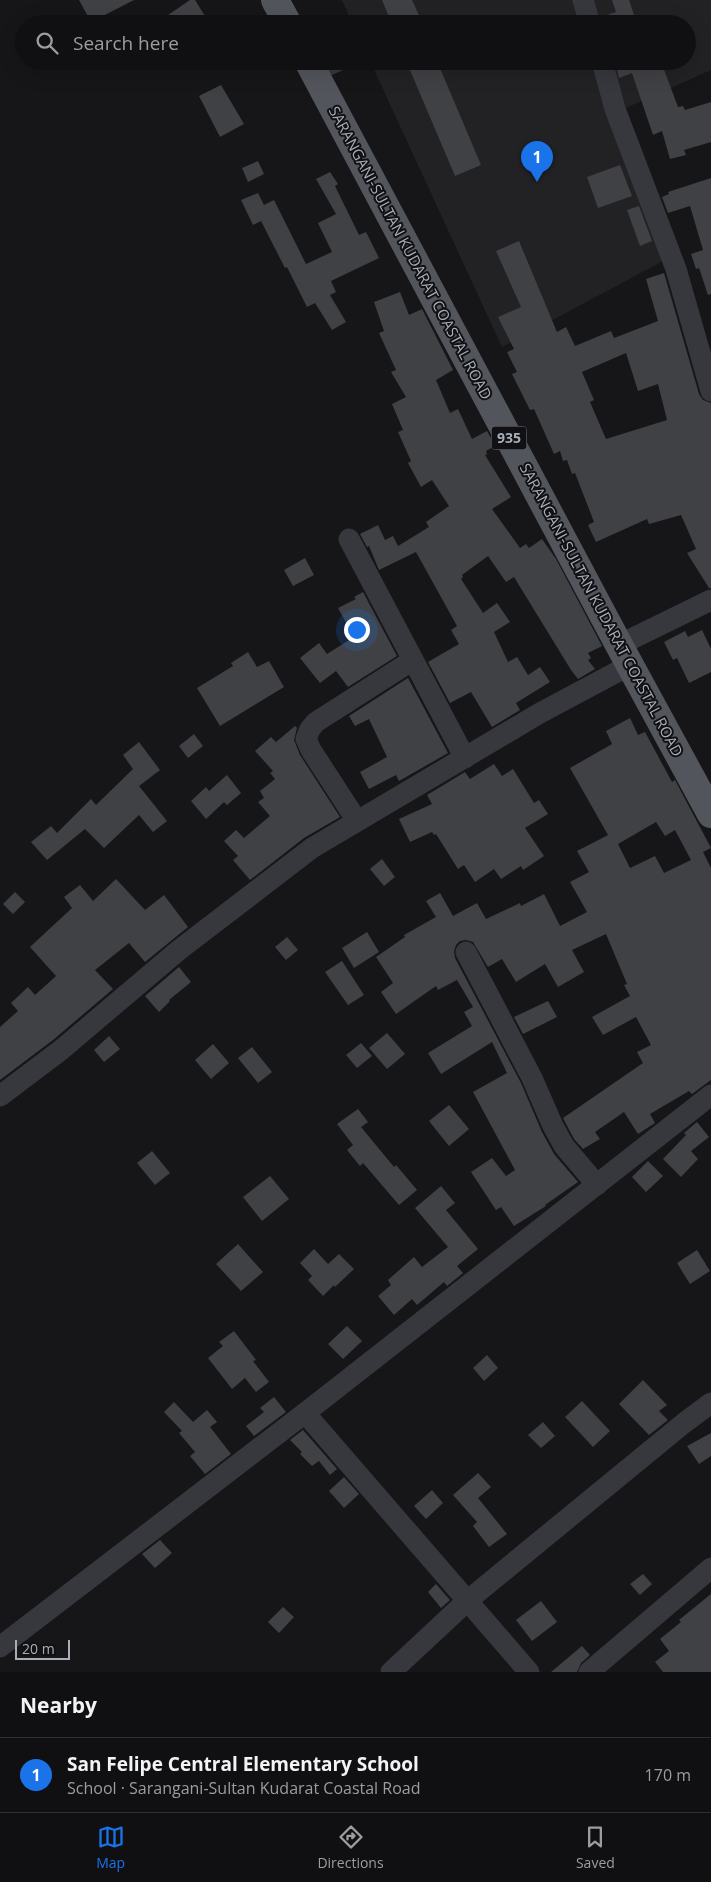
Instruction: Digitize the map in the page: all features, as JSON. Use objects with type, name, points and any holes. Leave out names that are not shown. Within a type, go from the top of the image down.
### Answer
[{"type":"main road","points":[[275,0],[283,15]]},
{"type":"main road","name":"SARANGANI-SULTAN KUDARAT COASTAL ROAD","points":[[313,70],[624,655],[711,814]]},
{"type":"street","points":[[583,0],[587,15]]},
{"type":"street","points":[[604,70],[615,109],[676,269],[711,391]]},
{"type":"street","points":[[350,539],[465,758]]},
{"type":"street","points":[[0,1096],[61,1050],[178,950],[312,848],[540,713],[624,655],[711,600]]},
{"type":"street","points":[[357,822],[306,739],[310,729],[316,722],[413,660]]},
{"type":"street","points":[[466,952],[532,1078],[564,1146],[597,1185]]},
{"type":"street","points":[[0,1647],[305,1413],[711,1095]]},
{"type":"street","points":[[391,1672],[467,1601],[711,1403]]},
{"type":"street","points":[[305,1413],[529,1672]]},
{"type":"street","points":[[589,1672],[711,1568]]},
{"type":"shaded area","points":[[342,0],[711,0],[711,70],[617,112],[678,253],[502,347],[374,70],[696,70],[696,15],[349,15]]},
{"type":"building","points":[[79,0],[134,0],[105,15],[87,15]]},
{"type":"building","points":[[190,0],[195,0],[204,15],[168,15]]},
{"type":"building","points":[[382,0],[412,0],[419,15],[388,15]]},
{"type":"building","points":[[612,0],[629,0],[634,15],[607,15],[616,12]]},
{"type":"building","points":[[410,70],[441,70],[481,165],[455,176]]},
{"type":"building","points":[[617,70],[664,70],[678,107],[683,106],[685,110],[711,102],[711,142],[684,150],[686,155],[670,159],[662,131],[653,135],[632,73],[619,78]]},
{"type":"building","points":[[221,85],[244,124],[220,137],[199,96]]},
{"type":"building","points":[[258,161],[264,174],[248,182],[242,168]]},
{"type":"building","points":[[620,165],[632,196],[598,208],[587,177]]},
{"type":"building","points":[[330,172],[338,184],[335,186],[359,235],[366,232],[379,258],[331,281],[336,292],[330,295],[346,322],[332,330],[315,303],[307,307],[261,221],[253,225],[241,200],[258,193],[264,205],[274,200],[306,264],[332,252],[318,223],[336,214],[316,179]]},
{"type":"building","points":[[711,178],[711,294],[708,295],[699,268],[696,269],[691,254],[703,250],[690,206],[668,213],[662,197],[669,194],[668,192]]},
{"type":"building","points":[[639,206],[652,241],[640,246],[627,210]]},
{"type":"building","points":[[519,241],[557,332],[566,327],[575,346],[611,331],[614,338],[658,321],[646,279],[664,273],[699,394],[703,400],[711,403],[711,588],[709,588],[687,553],[696,549],[681,515],[649,524],[647,519],[596,542],[588,525],[594,522],[575,473],[572,474],[567,460],[563,461],[560,451],[554,454],[534,409],[530,410],[512,374],[517,372],[507,352],[514,349],[498,317],[521,307],[496,251]],"holes":[[[626,353],[638,391],[658,384],[667,420],[606,439],[590,402],[594,400],[582,372]]]},
{"type":"building","points":[[400,292],[409,315],[422,309],[453,370],[436,380],[450,413],[458,409],[472,439],[487,431],[495,446],[486,451],[487,454],[485,455],[511,497],[492,509],[520,548],[526,544],[529,548],[542,539],[556,559],[602,646],[588,653],[591,658],[588,660],[595,669],[578,679],[514,577],[506,582],[488,556],[462,575],[461,579],[483,613],[497,603],[510,622],[494,632],[508,662],[517,657],[528,675],[540,667],[550,682],[516,703],[520,710],[492,727],[471,692],[450,703],[428,662],[459,644],[451,630],[457,626],[416,552],[379,570],[369,546],[367,547],[360,534],[378,525],[385,540],[393,536],[398,546],[429,527],[426,522],[449,506],[432,480],[421,487],[408,463],[411,461],[398,432],[403,430],[392,404],[406,397],[391,372],[396,370],[379,333],[384,331],[374,302]]},
{"type":"building","points":[[305,558],[314,575],[293,586],[284,570]]},
{"type":"building","points":[[363,592],[397,656],[348,687],[336,671],[320,683],[300,658],[319,643],[327,654],[354,637],[338,608],[356,599],[354,597]]},
{"type":"building","points":[[702,630],[711,649],[711,672],[689,683],[677,658],[673,660],[664,642],[685,631],[688,637]]},
{"type":"building","points":[[248,652],[257,667],[269,661],[284,687],[220,726],[197,688],[233,666],[231,663]]},
{"type":"building","points":[[408,678],[448,753],[399,781],[396,775],[369,789],[360,772],[387,757],[369,719],[355,726],[349,716]]},
{"type":"building","points":[[630,718],[638,735],[645,732],[672,782],[675,780],[711,848],[703,852],[711,868],[711,1080],[692,1094],[689,1091],[650,1114],[655,1123],[638,1134],[624,1112],[595,1132],[600,1139],[583,1149],[574,1139],[563,1118],[643,1063],[637,1052],[651,1045],[636,1017],[603,1035],[592,1017],[630,996],[624,985],[627,984],[606,934],[572,950],[584,972],[558,987],[545,964],[516,982],[502,959],[488,967],[473,942],[460,941],[454,951],[455,958],[521,1083],[542,1132],[554,1154],[578,1182],[546,1206],[514,1226],[501,1207],[496,1210],[471,1172],[492,1158],[506,1176],[515,1170],[473,1092],[507,1073],[492,1042],[441,1074],[428,1053],[472,1026],[464,1012],[473,1007],[457,980],[438,990],[436,986],[396,1014],[381,992],[393,983],[376,957],[405,937],[404,935],[436,917],[426,901],[440,893],[453,916],[477,903],[486,919],[520,903],[521,906],[544,894],[560,926],[587,912],[570,882],[589,872],[577,851],[608,835],[570,768],[612,744],[606,731]],"holes":[[[656,822],[665,836],[675,830],[691,860],[664,873],[655,856],[630,868],[618,844]]]},
{"type":"building","points":[[295,726],[297,728],[294,740],[300,755],[340,817],[304,838],[250,880],[233,860],[238,856],[224,841],[236,830],[244,838],[270,816],[258,802],[264,798],[260,791],[275,779],[270,773],[273,771],[255,751],[271,737],[276,742]]},
{"type":"building","points":[[194,734],[203,746],[188,758],[179,746]]},
{"type":"building","points":[[139,742],[160,770],[139,786],[167,821],[153,832],[139,815],[104,848],[85,829],[47,860],[31,842],[51,826],[57,833],[91,799],[96,805],[133,769],[123,755]]},
{"type":"building","points":[[494,764],[502,776],[513,769],[534,803],[539,800],[548,814],[525,828],[544,856],[523,870],[521,866],[501,879],[494,869],[475,882],[464,865],[458,869],[436,834],[434,835],[432,832],[410,842],[399,819],[432,804],[427,795],[465,772],[470,779]]},
{"type":"building","points":[[227,775],[241,793],[227,805],[224,802],[206,819],[191,801],[206,787],[209,791]]},
{"type":"building","points":[[382,859],[395,877],[384,886],[370,869]]},
{"type":"building","points":[[116,879],[145,910],[164,895],[188,927],[145,962],[129,943],[95,970],[113,989],[53,1040],[0,1080],[0,1027],[18,1011],[11,1003],[28,987],[35,995],[56,976],[30,947],[72,908],[64,897],[80,885],[93,901]]},
{"type":"building","points":[[15,892],[25,902],[13,914],[3,904]]},
{"type":"building","points":[[367,932],[379,952],[354,968],[342,948]]},
{"type":"building","points":[[287,937],[298,950],[286,960],[275,947]]},
{"type":"building","points":[[342,961],[364,995],[348,1005],[325,972]]},
{"type":"building","points":[[179,967],[191,982],[169,1000],[159,1012],[145,996]]},
{"type":"building","points":[[548,1001],[557,1017],[523,1034],[514,1017]]},
{"type":"building","points":[[387,1033],[405,1054],[387,1069],[369,1048]]},
{"type":"building","points":[[109,1036],[120,1049],[104,1062],[94,1050]]},
{"type":"building","points":[[361,1043],[372,1056],[357,1068],[346,1055]]},
{"type":"building","points":[[213,1044],[229,1063],[211,1079],[195,1060]]},
{"type":"building","points":[[252,1047],[272,1072],[258,1083],[238,1058]]},
{"type":"building","points":[[449,1105],[469,1129],[449,1146],[429,1121]]},
{"type":"building","points":[[358,1109],[368,1122],[361,1127],[394,1167],[396,1165],[417,1190],[399,1205],[363,1163],[360,1166],[347,1150],[353,1145],[337,1124]]},
{"type":"building","points":[[697,1122],[709,1137],[691,1151],[698,1159],[681,1177],[663,1159],[686,1135],[684,1133]]},
{"type":"building","points":[[152,1151],[170,1173],[155,1185],[137,1163]]},
{"type":"building","points":[[648,1161],[663,1176],[646,1192],[632,1177]]},
{"type":"building","points":[[270,1176],[289,1199],[262,1221],[243,1197]]},
{"type":"building","points":[[441,1186],[455,1203],[446,1210],[478,1249],[457,1266],[463,1273],[447,1286],[444,1282],[417,1305],[412,1299],[394,1315],[378,1296],[391,1285],[388,1280],[414,1257],[422,1267],[448,1247],[415,1208]]},
{"type":"building","points":[[238,1244],[263,1272],[241,1291],[216,1264]]},
{"type":"building","points":[[314,1249],[328,1264],[339,1254],[354,1269],[323,1296],[308,1280],[312,1276],[300,1263]]},
{"type":"building","points":[[697,1250],[710,1271],[690,1284],[677,1263]]},
{"type":"building","points":[[347,1326],[362,1341],[343,1359],[328,1344]]},
{"type":"building","points":[[234,1331],[256,1360],[253,1361],[269,1382],[256,1392],[245,1378],[232,1389],[208,1358],[223,1346],[219,1342]]},
{"type":"building","points":[[487,1355],[498,1368],[484,1381],[473,1368]]},
{"type":"building","points":[[643,1380],[667,1405],[659,1411],[668,1420],[649,1435],[619,1404]]},
{"type":"building","points":[[274,1397],[286,1412],[254,1436],[246,1426],[264,1412],[260,1408]]},
{"type":"building","points":[[582,1401],[610,1431],[593,1447],[565,1417]]},
{"type":"building","points":[[174,1402],[193,1422],[207,1410],[217,1422],[210,1427],[231,1454],[205,1474],[190,1456],[195,1452],[179,1433],[182,1431],[164,1412]]},
{"type":"building","points":[[543,1422],[555,1436],[541,1448],[528,1435]]},
{"type":"building","points":[[303,1430],[337,1469],[330,1475],[319,1461],[312,1466],[290,1440]]},
{"type":"building","points":[[711,1433],[711,1456],[699,1464],[687,1446]]},
{"type":"building","points":[[478,1473],[491,1487],[478,1498],[507,1534],[489,1547],[473,1526],[477,1522],[453,1495]]},
{"type":"building","points":[[344,1477],[359,1494],[344,1508],[329,1491]]},
{"type":"building","points":[[432,1490],[443,1503],[426,1519],[414,1506]]},
{"type":"building","points":[[160,1540],[172,1553],[155,1568],[142,1554]]},
{"type":"building","points":[[643,1574],[652,1584],[640,1595],[630,1584]]},
{"type":"building","points":[[436,1584],[450,1600],[441,1608],[428,1592]]},
{"type":"building","points":[[711,1594],[711,1672],[663,1672],[655,1662],[669,1651],[660,1639],[681,1622],[679,1620]]},
{"type":"building","points":[[541,1601],[557,1622],[532,1641],[516,1620]]},
{"type":"building","points":[[283,1607],[294,1617],[279,1633],[268,1622]]},
{"type":"building","points":[[582,1646],[590,1655],[581,1663],[577,1672],[551,1672]]},
{"type":"place","name":"San Felipe Central Elementary School","points":[[537,182]]}]
